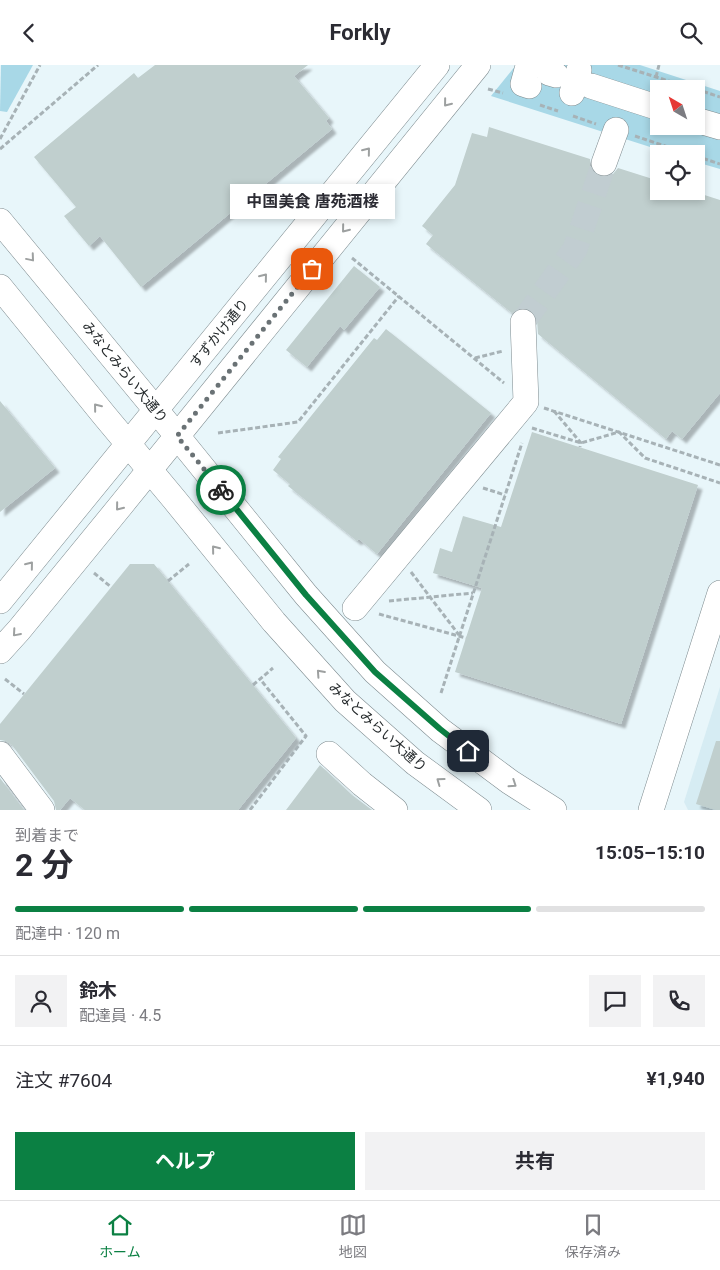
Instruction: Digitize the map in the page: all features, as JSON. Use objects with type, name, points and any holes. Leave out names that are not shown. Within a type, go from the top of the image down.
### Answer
[{"type":"street","name":"すずかけ通り","points":[[0,601],[437,65]]},
{"type":"street","points":[[0,651],[25,623],[149,469],[481,76]]},
{"type":"street","points":[[552,80],[650,106]]},
{"type":"street","points":[[705,123],[720,127]]},
{"type":"street","points":[[604,163],[616,130]]},
{"type":"street","name":"みなとみらい大通り","points":[[0,221],[306,595],[375,672],[440,729],[510,782],[554,810]]},
{"type":"street","name":"みなとみらい大通り","points":[[0,287],[274,622],[345,701],[415,763],[480,810]]},
{"type":"street","points":[[364,611],[526,402],[523,334]]},
{"type":"street","points":[[651,810],[720,593]]},
{"type":"street","points":[[329,754],[394,810]]},
{"type":"street","points":[[0,755],[42,810]]},
{"type":"path","points":[[0,139],[40,65]]},
{"type":"path","points":[[0,149],[98,65]]},
{"type":"path","points":[[618,65],[666,80]]},
{"type":"path","points":[[656,77],[659,65]]},
{"type":"path","points":[[481,76],[552,80],[616,130],[662,145]]},
{"type":"path","points":[[705,92],[720,97]]},
{"type":"path","points":[[705,159],[720,164]]},
{"type":"path","points":[[218,433],[298,422],[399,297]]},
{"type":"path","points":[[475,358],[523,334]]},
{"type":"path","points":[[554,411],[582,443]]},
{"type":"path","points":[[528,427],[582,443],[619,432],[645,458],[720,483]]},
{"type":"path","points":[[441,693],[524,436]]},
{"type":"path","points":[[580,447],[582,443]]},
{"type":"path","points":[[511,459],[516,463]]},
{"type":"path","points":[[168,581],[189,564]]},
{"type":"path","points":[[409,570],[459,635]]},
{"type":"path","points":[[91,571],[111,587]]},
{"type":"path","points":[[383,601],[473,593]]},
{"type":"path","points":[[364,611],[466,638]]},
{"type":"path","points":[[252,685],[273,668]]},
{"type":"path","points":[[5,679],[24,694]]},
{"type":"path","points":[[250,810],[306,736],[260,679]]},
{"type":"shaded area","points":[[1,65],[33,65],[7,112],[0,111]]},
{"type":"shaded area","points":[[516,65],[640,65],[686,80],[650,80],[650,135],[705,135],[705,86],[720,91],[720,169],[705,165],[705,145],[650,145],[650,147],[491,96]]},
{"type":"shaded area","points":[[720,687],[720,810],[688,810],[684,802]]},
{"type":"building","points":[[155,65],[308,65],[294,76],[329,118],[326,121],[332,129],[141,287],[100,236],[89,246],[64,216],[76,207],[34,157],[134,73],[138,78]]},
{"type":"building","points":[[489,127],[590,159],[590,166],[593,172],[600,177],[607,177],[613,174],[618,168],[650,178],[650,200],[705,200],[705,195],[720,200],[720,393],[682,439],[672,431],[666,439],[538,334],[535,315],[530,310],[522,308],[512,313],[426,244],[433,235],[422,226],[455,185],[472,133],[487,137]]},
{"type":"building","points":[[354,266],[380,287],[344,330],[340,326],[307,367],[286,350]]},
{"type":"building","points":[[386,329],[491,413],[377,554],[359,539],[357,541],[288,486],[290,484],[273,470],[281,459],[278,457],[374,338],[377,340]]},
{"type":"building","points":[[0,401],[55,468],[0,512]]},
{"type":"building","points":[[532,432],[698,485],[621,724],[455,672],[482,588],[433,573],[440,548],[452,552],[463,516],[501,527]]},
{"type":"building","points":[[130,564],[154,564],[296,738],[238,810],[85,810],[70,798],[60,810],[56,810],[54,801],[12,745],[0,740],[0,724]]},
{"type":"building","points":[[716,741],[720,741],[720,810],[696,804]]},
{"type":"building","points":[[320,765],[352,795],[372,810],[286,810]]},
{"type":"building","points":[[0,778],[24,810],[0,810]]},
{"type":"tunnel","points":[[523,322],[575,249],[604,163]]},
{"type":"way so far","points":[[221,490],[177,436],[312,269]]},
{"type":"place","name":"中国美食 唐苑酒楼","points":[[312,269]]},
{"type":"route","points":[[221,490],[306,595],[375,672],[468,751]]}]
